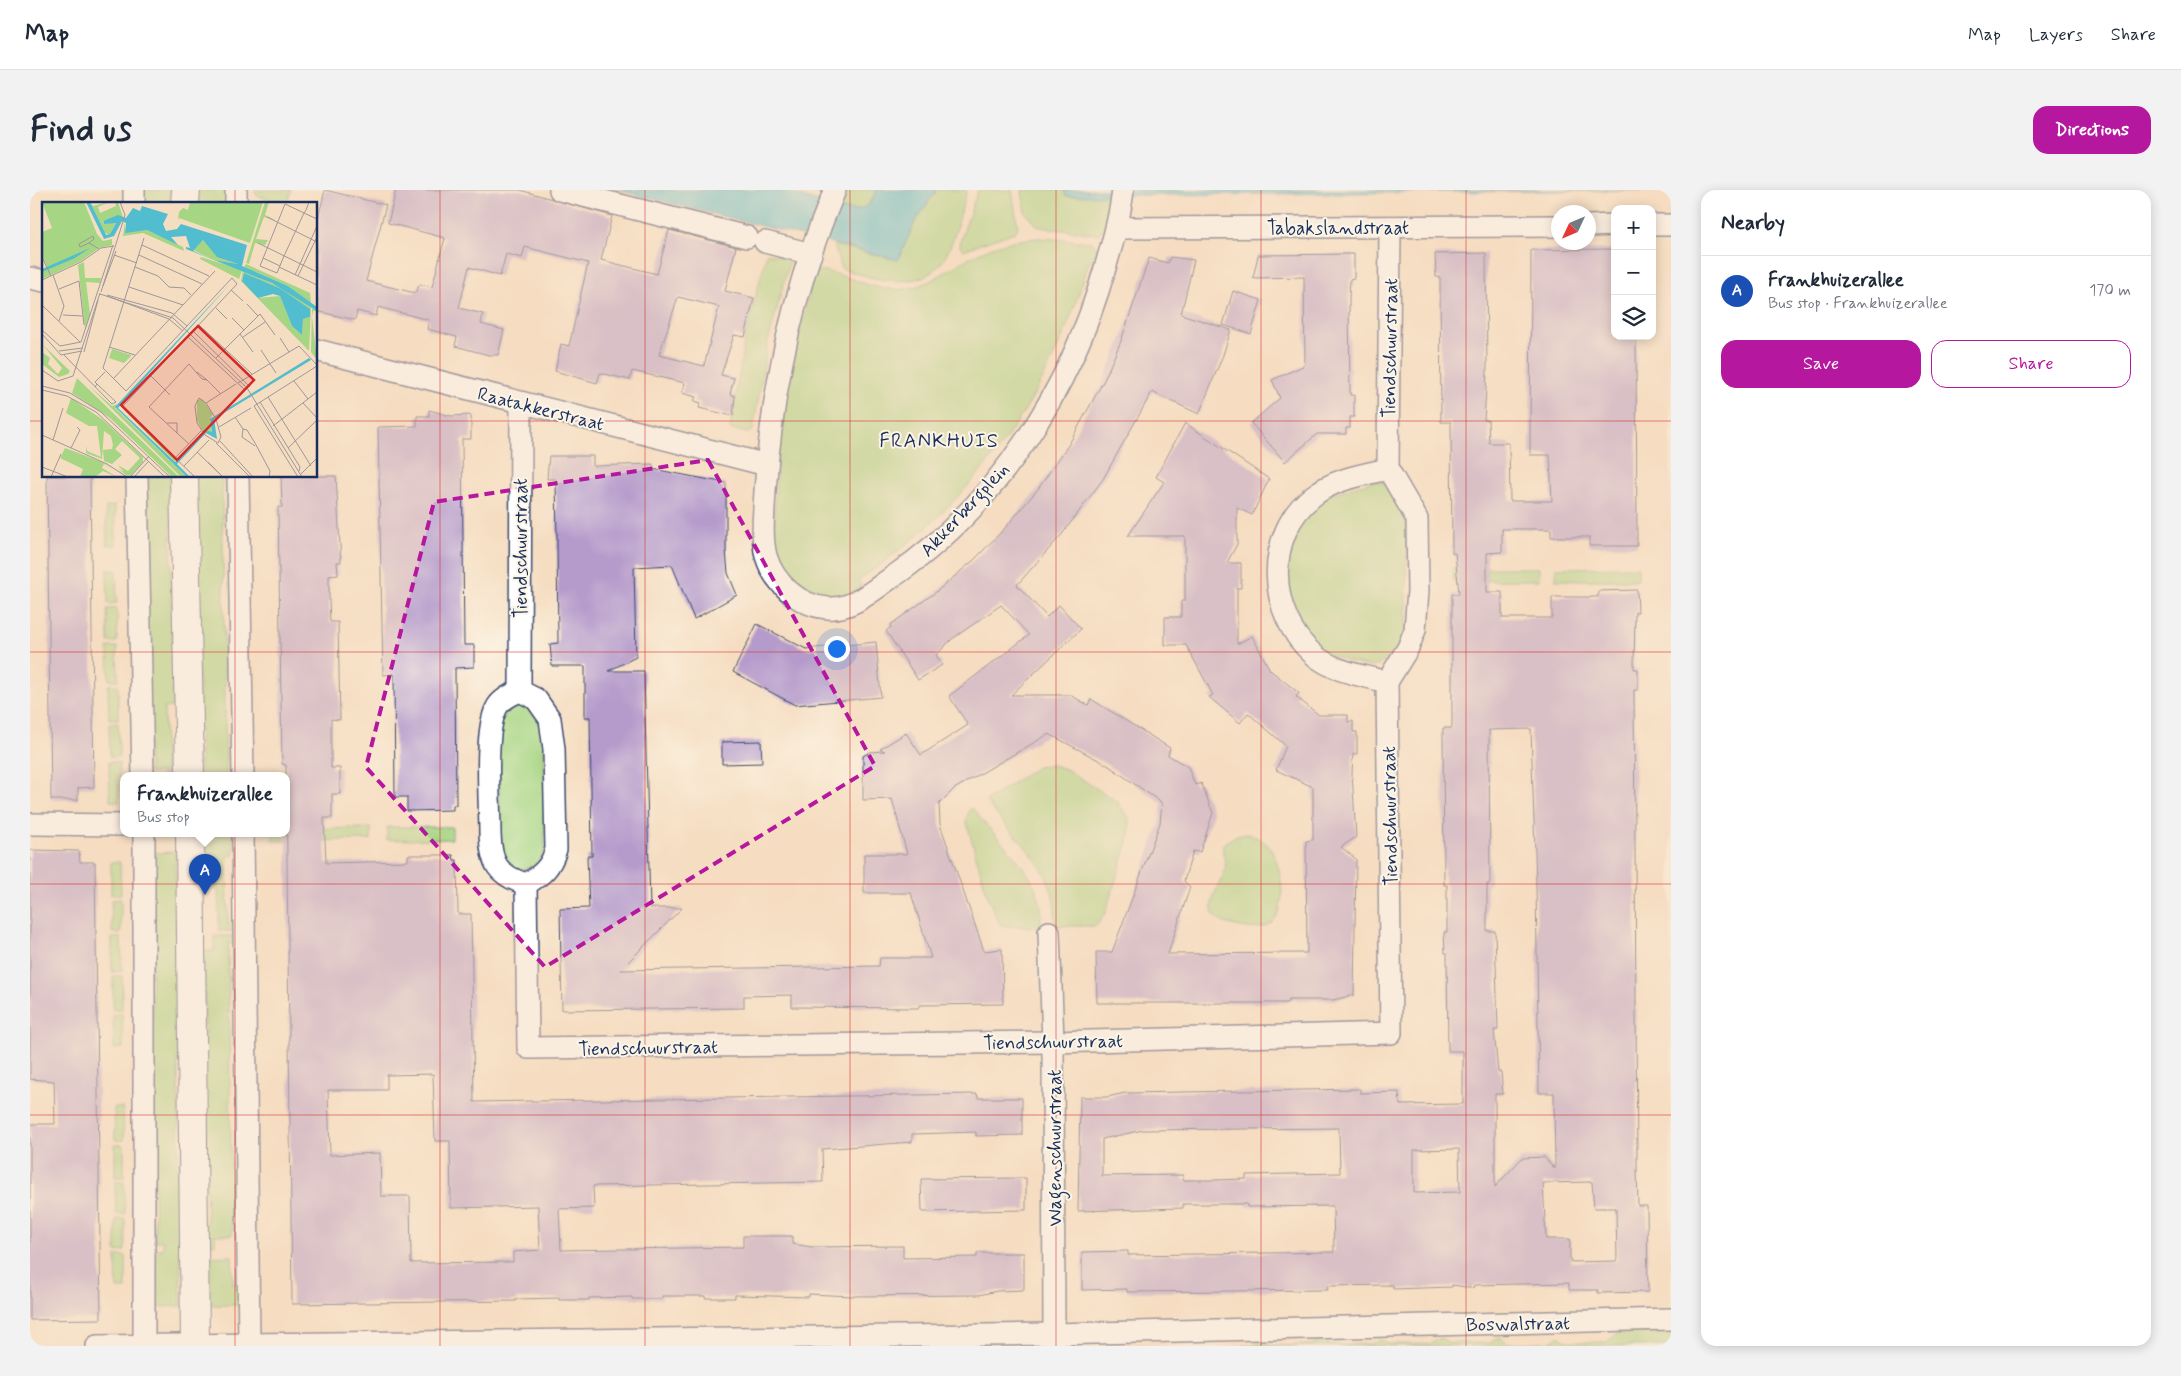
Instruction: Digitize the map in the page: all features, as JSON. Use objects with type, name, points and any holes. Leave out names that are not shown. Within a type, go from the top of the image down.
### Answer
[{"type":"main road","points":[[184,478],[190,772]]},
{"type":"main road","points":[[190,837],[195,1345]]},
{"type":"street","points":[[560,190],[756,240],[813,250]]},
{"type":"street","name":"Akkerbergplein","points":[[833,194],[813,250],[782,357],[767,465],[763,522],[765,554],[771,569],[781,584],[794,596],[812,605],[829,608],[854,603],[916,560],[957,523],[991,486],[1040,420],[1079,347],[1098,295],[1117,228],[1122,194]]},
{"type":"street","points":[[1596,226],[1611,225]]},
{"type":"street","points":[[1656,225],[1671,225]]},
{"type":"street","name":"Tabakslandstraat","points":[[1117,228],[1551,226]]},
{"type":"street","name":"Tiendschuurstraat","points":[[1388,469],[1390,227]]},
{"type":"street","name":"Raatakkerstraat","points":[[318,351],[521,404],[767,465]]},
{"type":"street","name":"Tiendschuurstraat","points":[[520,691],[521,404]]},
{"type":"street","points":[[1388,469],[1417,519],[1418,592],[1415,630],[1408,648],[1387,682],[1340,670],[1313,654],[1294,631],[1284,612],[1279,593],[1277,569],[1281,543],[1294,515],[1313,495],[1345,479],[1388,469]]},
{"type":"street","points":[[137,478],[143,772]]},
{"type":"street","points":[[238,478],[243,772]]},
{"type":"street","name":"Tiendschuurstraat","points":[[526,884],[528,1048],[1053,1042],[1392,1033],[1387,682]]},
{"type":"street","points":[[520,691],[536,700],[550,720],[554,749],[556,849],[552,863],[539,877],[526,884],[510,879],[496,866],[491,851],[490,834],[490,726],[496,708],[508,696],[520,691]]},
{"type":"street","points":[[30,824],[120,825]]},
{"type":"street","points":[[144,837],[144,1346]]},
{"type":"street","points":[[243,837],[249,1343]]},
{"type":"street","name":"Wagenschuurstraat","points":[[1049,932],[1053,1042],[1054,1334]]},
{"type":"street","name":"Boswalstraat","points":[[97,1346],[1054,1334],[1671,1319]]},
{"type":"highlighted area","points":[[708,460],[875,766],[545,967],[366,767],[434,502]]},
{"type":"green space","points":[[143,190],[171,190],[169,202],[142,202]]},
{"type":"green space","points":[[197,190],[227,190],[226,202],[196,202]]},
{"type":"green space","points":[[254,190],[291,190],[288,202],[280,202],[257,196]]},
{"type":"green space","points":[[847,190],[877,190],[870,202],[863,208],[854,210],[840,209]]},
{"type":"green space","points":[[937,190],[967,190],[952,243],[944,259],[934,270],[923,277],[896,281],[867,276],[841,268],[834,245],[898,260],[915,222]]},
{"type":"green space","points":[[978,190],[1012,190],[1018,228],[1015,232],[963,250],[960,246],[961,239]]},
{"type":"green space","points":[[1022,190],[1064,190],[1066,196],[1110,195],[1104,230],[1097,234],[1039,227],[1025,212]]},
{"type":"green space","points":[[1040,238],[1092,242],[1100,249],[1096,263],[1089,261],[1072,312],[1052,359],[1030,402],[1003,442],[973,480],[939,515],[901,549],[858,581],[862,586],[849,594],[837,595],[803,590],[787,574],[775,552],[773,536],[778,447],[792,362],[814,273],[824,271],[875,287],[895,290],[906,289],[924,284],[987,249],[1013,241]]},
{"type":"green space","points":[[767,253],[790,259],[767,346],[753,430],[748,433],[730,429],[745,337]]},
{"type":"green space","points":[[145,478],[170,478],[173,704],[171,707],[164,708],[165,772],[149,772]]},
{"type":"green space","points":[[196,478],[222,478],[226,772],[200,772]]},
{"type":"green space","points":[[1373,481],[1382,482],[1390,489],[1406,520],[1407,623],[1403,637],[1395,651],[1378,665],[1371,667],[1333,656],[1313,642],[1301,626],[1292,607],[1288,586],[1288,564],[1292,543],[1300,524],[1313,507],[1330,495]]},
{"type":"green space","points":[[115,506],[116,546],[107,544],[106,507]]},
{"type":"green space","points":[[1638,567],[1638,580],[1556,580],[1556,568]]},
{"type":"green space","points":[[1453,568],[1539,568],[1539,580],[1453,581]]},
{"type":"green space","points":[[107,570],[116,570],[117,603],[108,604]]},
{"type":"green space","points":[[117,608],[117,642],[108,642],[107,609]]},
{"type":"green space","points":[[108,647],[117,647],[118,680],[109,680]]},
{"type":"green space","points":[[108,685],[118,685],[118,719],[109,719]]},
{"type":"green space","points":[[517,705],[527,709],[534,715],[544,733],[545,849],[540,860],[526,869],[515,869],[509,866],[500,850],[498,728],[506,711]]},
{"type":"green space","points":[[118,723],[119,757],[110,757],[109,724]]},
{"type":"green space","points":[[109,762],[119,762],[119,802],[110,801]]},
{"type":"green space","points":[[1052,765],[1066,769],[1118,802],[1130,820],[1130,835],[1105,914],[1096,926],[1056,926],[1052,892],[1040,866],[986,801],[1037,767]]},
{"type":"green space","points":[[970,809],[973,809],[1008,849],[1030,878],[1037,893],[1041,910],[1040,927],[1001,926],[988,898],[966,820]]},
{"type":"green space","points":[[387,827],[452,827],[452,839],[387,840]]},
{"type":"green space","points":[[371,828],[371,840],[273,841],[273,837],[290,837],[290,829]]},
{"type":"green space","points":[[1250,834],[1262,840],[1271,849],[1278,866],[1282,888],[1280,910],[1276,918],[1265,926],[1256,928],[1241,927],[1222,922],[1214,916],[1212,910],[1214,895],[1225,871],[1223,844],[1237,835]]},
{"type":"green space","points":[[201,837],[234,837],[234,855],[227,856],[228,924],[235,924],[235,931],[219,931],[218,889],[202,889]]},
{"type":"green space","points":[[175,852],[181,1306],[156,1307],[155,1249],[163,1249],[163,1241],[155,1241],[150,853]]},
{"type":"green space","points":[[111,862],[120,862],[121,894],[111,895]]},
{"type":"green space","points":[[121,899],[121,933],[112,933],[111,900]]},
{"type":"green space","points":[[214,936],[235,936],[235,943],[228,944],[232,1235],[215,1235],[215,1244],[207,1244],[204,951],[214,951]]},
{"type":"green space","points":[[112,938],[121,938],[122,971],[112,972]]},
{"type":"green space","points":[[113,976],[122,976],[122,1009],[113,1010]]},
{"type":"green space","points":[[122,1014],[123,1048],[114,1049],[113,1015]]},
{"type":"green space","points":[[114,1108],[123,1108],[124,1140],[115,1140]]},
{"type":"green space","points":[[115,1144],[124,1145],[124,1177],[115,1177]]},
{"type":"green space","points":[[115,1182],[124,1182],[125,1214],[116,1214]]},
{"type":"green space","points":[[116,1219],[125,1219],[125,1251],[116,1252]]},
{"type":"green space","points":[[116,1256],[126,1256],[126,1289],[117,1289]]},
{"type":"green space","points":[[232,1256],[233,1284],[240,1285],[240,1305],[208,1305],[207,1257]]},
{"type":"green space","points":[[1666,1332],[1670,1336],[1671,1346],[1270,1346],[1311,1345],[1320,1340],[1330,1345],[1371,1344],[1380,1339],[1389,1344],[1430,1344],[1441,1338],[1449,1343],[1490,1343],[1499,1337],[1508,1343],[1549,1342],[1558,1336],[1568,1342],[1607,1342],[1618,1333]]},
{"type":"green space","points":[[1261,1340],[1270,1346],[1253,1346]]},
{"type":"water","points":[[618,190],[782,190],[840,209],[858,210],[869,205],[877,190],[937,190],[915,222],[898,260]]},
{"type":"water","points":[[1064,190],[1671,190],[1066,196]]},
{"type":"building","points":[[325,190],[386,205],[366,281],[415,293],[420,284],[432,287],[445,238],[388,223],[396,190],[520,190],[612,216],[601,260],[657,274],[669,230],[736,247],[725,291],[754,298],[745,337],[734,335],[721,375],[734,378],[730,394],[735,396],[733,416],[699,408],[701,403],[694,401],[696,397],[682,393],[685,383],[632,371],[630,380],[600,373],[597,383],[555,371],[561,344],[569,346],[588,263],[525,247],[522,258],[506,254],[500,276],[469,267],[459,308],[483,314],[481,324],[504,330],[498,355],[489,355],[455,346],[457,337],[427,329],[429,320],[378,307],[376,316],[357,311],[355,320],[318,311],[318,219]],"holes":[[[678,297],[719,307],[704,366],[659,355]]]},
{"type":"building","points":[[1611,249],[1611,340],[1636,340],[1637,546],[1589,546],[1589,537],[1551,537],[1551,529],[1502,529],[1502,552],[1487,553],[1487,592],[1502,592],[1502,618],[1552,618],[1552,597],[1598,597],[1598,591],[1637,590],[1638,612],[1635,612],[1634,669],[1638,669],[1638,690],[1634,690],[1637,1168],[1638,1206],[1647,1206],[1648,1292],[1598,1293],[1598,1290],[1569,1290],[1569,1283],[1474,1285],[1473,1288],[1452,1285],[1452,1287],[1393,1289],[1393,1285],[1327,1286],[1328,1290],[1127,1292],[1127,1289],[1082,1290],[1082,1252],[1128,1251],[1128,1255],[1334,1252],[1333,1206],[1247,1207],[1247,1204],[1183,1204],[1183,1208],[1078,1211],[1080,1097],[1107,1097],[1125,1093],[1360,1089],[1360,1093],[1399,1092],[1400,1105],[1463,1104],[1463,1051],[1448,1051],[1447,953],[1445,953],[1444,932],[1447,932],[1447,885],[1444,885],[1443,728],[1452,728],[1452,594],[1459,594],[1455,553],[1452,553],[1451,422],[1441,422],[1440,277],[1436,277],[1435,254],[1486,253],[1487,373],[1484,420],[1488,420],[1489,443],[1509,443],[1510,501],[1552,501],[1550,455],[1530,455],[1531,250]],"holes":[[[1531,729],[1536,884],[1539,1093],[1554,1093],[1555,1169],[1544,1157],[1522,1158],[1495,1187],[1495,1094],[1503,1094],[1501,1072],[1498,1072],[1494,1030],[1498,1030],[1495,931],[1487,931],[1487,884],[1490,884],[1489,730]],[[1339,1128],[1340,1173],[1246,1175],[1246,1179],[1214,1180],[1183,1180],[1183,1175],[1102,1176],[1102,1139],[1143,1130]],[[1459,1149],[1460,1192],[1414,1193],[1414,1150]],[[1592,1182],[1594,1208],[1616,1208],[1617,1261],[1570,1262],[1570,1239],[1546,1239],[1543,1183]]]},
{"type":"building","points":[[1354,254],[1354,278],[1350,279],[1349,299],[1350,395],[1354,395],[1354,417],[1350,417],[1350,428],[1346,428],[1346,434],[1317,434],[1285,462],[1251,423],[1280,398],[1272,380],[1305,365],[1304,277],[1253,278],[1258,255]]},
{"type":"building","points":[[1170,257],[1194,260],[1181,314],[1231,330],[1223,355],[1199,414],[1152,392],[1103,479],[1063,533],[1017,585],[1047,617],[1059,605],[1081,629],[1011,695],[1070,695],[1088,705],[1091,699],[1170,748],[1168,755],[1188,767],[1195,785],[1201,783],[1213,813],[1200,852],[1193,851],[1184,881],[1190,887],[1168,954],[1307,953],[1306,841],[1313,840],[1313,787],[1276,770],[1286,746],[1248,713],[1240,723],[1209,697],[1213,695],[1186,645],[1165,645],[1165,617],[1181,617],[1181,601],[1185,601],[1185,536],[1128,536],[1164,482],[1156,477],[1185,423],[1269,479],[1252,515],[1237,508],[1237,544],[1227,563],[1241,563],[1241,588],[1237,588],[1237,644],[1252,636],[1270,670],[1299,693],[1296,697],[1319,715],[1348,715],[1348,722],[1353,721],[1353,732],[1357,732],[1357,754],[1353,754],[1352,773],[1356,837],[1341,847],[1356,859],[1354,995],[1333,1000],[1289,1000],[1287,1003],[1097,1003],[1096,952],[1112,952],[1160,823],[1162,803],[1106,764],[1049,734],[954,789],[939,804],[940,824],[984,951],[1002,949],[1003,1004],[920,1005],[918,1008],[792,1007],[792,995],[744,996],[744,1008],[562,1010],[560,909],[589,908],[587,856],[592,856],[590,717],[585,717],[585,666],[552,666],[550,644],[558,643],[557,540],[556,479],[547,479],[549,456],[593,456],[593,466],[653,464],[653,469],[726,483],[726,551],[728,573],[737,595],[694,619],[672,565],[634,567],[636,657],[608,671],[644,671],[650,908],[682,908],[620,970],[879,966],[880,958],[931,958],[911,893],[864,893],[864,854],[907,854],[892,799],[863,800],[863,756],[870,752],[885,751],[880,749],[906,733],[921,755],[968,725],[949,696],[1029,635],[1001,605],[952,639],[936,655],[942,665],[918,680],[886,631],[891,627],[890,625],[936,592],[974,560],[1005,528],[1038,489],[1069,444],[1104,380],[1121,341],[1149,258],[1168,263]]},
{"type":"building","points":[[1233,291],[1261,300],[1251,334],[1223,325]]},
{"type":"building","points":[[429,410],[451,416],[471,415],[471,439],[462,439],[464,645],[474,645],[474,667],[455,668],[456,805],[453,805],[453,810],[407,811],[407,797],[395,797],[394,674],[383,675],[378,427],[417,426],[417,416],[429,416]]},
{"type":"building","points":[[336,476],[341,562],[337,562],[338,575],[329,576],[329,599],[330,622],[338,622],[340,720],[331,719],[331,768],[340,768],[340,794],[332,794],[332,818],[324,818],[326,863],[408,861],[408,855],[453,855],[454,860],[457,860],[458,914],[471,914],[474,1102],[977,1094],[978,1098],[1022,1098],[1022,1135],[976,1136],[976,1132],[912,1134],[912,1142],[822,1149],[823,1182],[593,1186],[594,1208],[559,1209],[561,1250],[743,1247],[743,1236],[792,1236],[792,1244],[812,1247],[903,1246],[903,1258],[977,1257],[977,1253],[1024,1253],[1024,1290],[997,1291],[979,1295],[852,1296],[809,1294],[809,1297],[735,1295],[735,1298],[662,1296],[662,1299],[632,1299],[632,1297],[589,1298],[589,1300],[559,1300],[559,1298],[516,1299],[516,1301],[292,1304],[287,837],[290,837],[290,772],[286,772],[286,765],[282,764],[278,507],[282,507],[281,478]],"holes":[[[433,1074],[435,1141],[450,1141],[451,1208],[538,1206],[540,1250],[513,1252],[513,1262],[411,1263],[410,1196],[381,1196],[380,1153],[330,1155],[328,1090],[387,1090],[387,1075]]]},
{"type":"building","points":[[47,478],[90,478],[94,787],[78,788],[78,800],[51,800]]},
{"type":"building","points":[[757,624],[806,649],[876,642],[881,697],[795,705],[733,672]]},
{"type":"building","points":[[761,741],[762,763],[722,764],[722,742]]},
{"type":"building","points":[[30,850],[79,851],[80,862],[95,862],[101,1319],[30,1320],[30,1124],[55,1124],[54,1081],[30,1079]]},
{"type":"building","points":[[1026,1178],[1026,1210],[922,1212],[921,1179]]},
{"type":"place","name":"Frankhuizerallee","points":[[205,895]]},
{"type":"district","name":"FRANKHUIS","points":[[939,440]]}]
